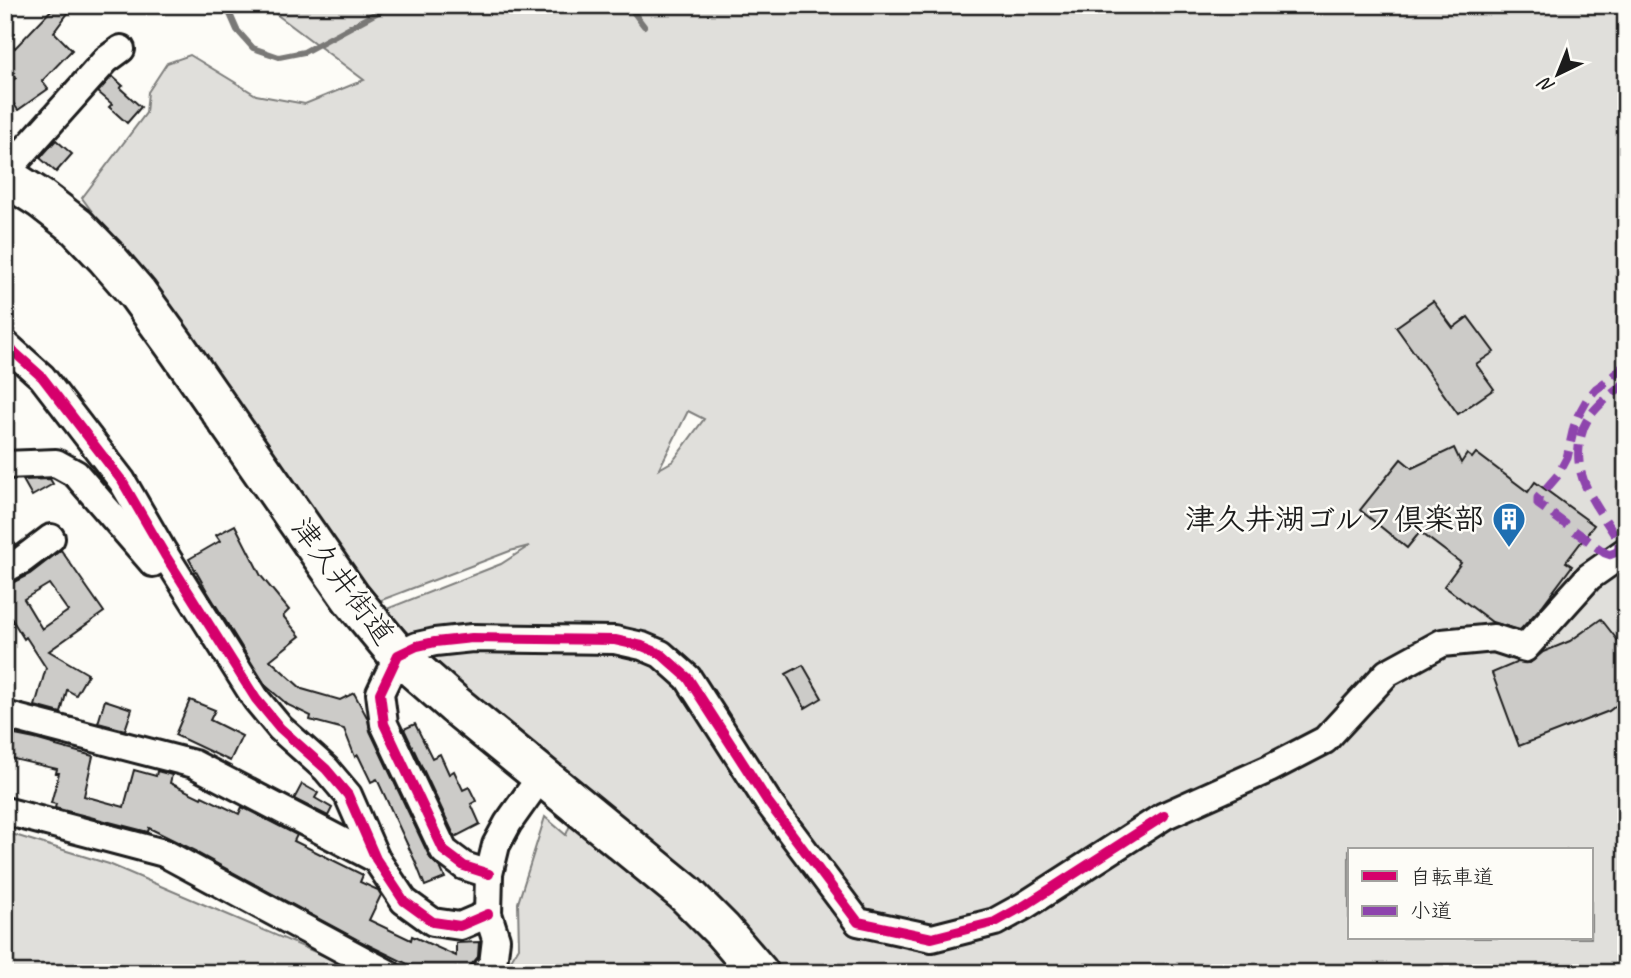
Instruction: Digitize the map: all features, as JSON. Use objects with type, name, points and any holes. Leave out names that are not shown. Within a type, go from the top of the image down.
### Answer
[{"type":"highway","name":"津久井街道","points":[[5,174],[77,227],[136,293],[351,598],[398,655],[455,705],[685,893],[759,973]]},
{"type":"street","points":[[5,174],[106,60],[121,49]]},
{"type":"street","points":[[5,344],[42,377],[122,481],[256,699],[280,728],[326,769],[348,795],[376,859],[404,901],[433,922],[460,926],[488,914]]},
{"type":"street","points":[[5,465],[56,463],[76,474],[153,563],[166,555]]},
{"type":"street","points":[[5,569],[51,538]]},
{"type":"street","points":[[489,874],[464,866],[444,851],[384,724],[380,693],[398,655],[417,646],[472,638],[615,640],[642,646],[661,654],[688,678],[768,802],[858,922],[932,938],[995,922],[1164,816],[1269,769],[1325,740],[1387,673],[1441,643],[1494,638],[1525,648],[1588,577],[1626,551]]},
{"type":"street","points":[[5,715],[194,764],[376,859]]},
{"type":"street","points":[[484,973],[493,964],[496,939],[488,914],[489,874],[496,845],[542,775]]},
{"type":"street","points":[[5,811],[163,853],[387,973]]},
{"type":"shaded area","points":[[264,5],[1626,5],[1626,973],[503,973],[519,947],[518,903],[545,817],[566,835],[585,787],[460,684],[384,610],[501,564],[529,546],[379,601],[82,198],[146,113],[148,92],[167,63],[190,55],[256,95],[305,104],[364,80]],"holes":[[[688,411],[704,419],[673,461],[659,469]]]},
{"type":"shaded area","points":[[5,832],[109,864],[359,973],[5,973]]},
{"type":"building","points":[[56,5],[74,5],[54,32],[72,50],[42,81],[48,89],[18,110],[5,91],[5,85],[16,78],[5,64],[5,35],[15,48]]},
{"type":"building","points":[[112,76],[123,86],[120,88],[141,107],[127,123],[109,107],[112,104],[98,92]]},
{"type":"building","points":[[56,140],[72,154],[56,172],[40,158]]},
{"type":"building","points":[[1433,301],[1453,328],[1468,317],[1494,352],[1476,364],[1494,389],[1458,414],[1396,327]]},
{"type":"building","name":"津久井湖ゴルフ倶楽部","points":[[1454,448],[1461,463],[1467,454],[1472,458],[1476,453],[1528,492],[1535,482],[1594,525],[1566,562],[1572,566],[1520,630],[1492,622],[1444,586],[1461,563],[1420,532],[1407,548],[1360,510],[1401,459],[1412,468]]},
{"type":"building","points":[[50,479],[53,484],[32,496],[23,480]]},
{"type":"building","points":[[235,525],[261,576],[289,610],[283,616],[300,636],[270,660],[302,689],[340,700],[354,693],[430,858],[441,869],[445,878],[425,886],[377,779],[371,782],[358,755],[355,757],[344,729],[310,720],[311,716],[288,705],[266,686],[207,591],[189,559],[220,541],[216,535]]},
{"type":"building","points":[[5,532],[16,545],[5,551]]},
{"type":"building","points":[[61,550],[104,612],[49,651],[88,674],[76,695],[67,690],[61,713],[35,706],[46,668],[5,608],[5,585],[30,574]],"holes":[[[49,584],[68,611],[42,629],[24,599]]]},
{"type":"building","points":[[1601,619],[1626,651],[1626,698],[1609,711],[1519,746],[1492,673],[1518,662],[1530,663],[1543,652],[1570,641]]},
{"type":"building","points":[[803,665],[822,698],[805,708],[786,674]]},
{"type":"building","points":[[105,700],[132,709],[125,730],[98,723]]},
{"type":"building","points":[[190,700],[215,710],[210,720],[242,736],[230,761],[175,735]]},
{"type":"building","points":[[415,724],[432,758],[440,754],[449,774],[454,771],[463,790],[469,787],[476,801],[471,804],[480,824],[455,837],[404,729]]},
{"type":"building","points":[[5,733],[93,756],[84,796],[124,807],[134,770],[156,776],[157,771],[172,775],[170,783],[201,798],[202,796],[239,814],[242,807],[297,835],[294,841],[363,875],[360,882],[378,890],[381,895],[369,920],[411,940],[412,936],[456,956],[456,943],[479,942],[478,957],[469,968],[453,969],[453,973],[426,973],[358,940],[149,828],[148,832],[55,808],[56,804],[51,803],[59,773],[56,773],[57,769],[5,757]]},
{"type":"building","points":[[302,784],[318,793],[315,798],[332,808],[328,816],[294,799]]},
{"type":"waterway","points":[[226,5],[237,30],[253,48],[279,57],[304,52],[391,5]]},
{"type":"waterway","points":[[628,5],[644,26]]},
{"type":"marked path","points":[[1626,364],[1588,398],[1574,427],[1567,458],[1558,475],[1538,498],[1538,504],[1605,553],[1617,557],[1626,556]]},
{"type":"marked path","points":[[1609,555],[1617,552],[1619,542],[1585,485],[1579,447],[1582,431],[1590,416],[1626,382]]},
{"type":"cycle path","points":[[5,344],[42,377],[122,481],[165,555],[256,699],[280,728],[326,769],[348,795],[376,859],[404,901],[433,922],[460,926],[488,914]]},
{"type":"cycle path","points":[[489,874],[464,866],[444,851],[384,724],[380,693],[398,655],[417,646],[472,638],[615,640],[642,646],[661,654],[688,678],[768,802],[858,922],[932,938],[995,922],[1164,816]]},
{"type":"place","name":"津久井湖ゴルフ倶楽部","points":[[1509,549]]}]
